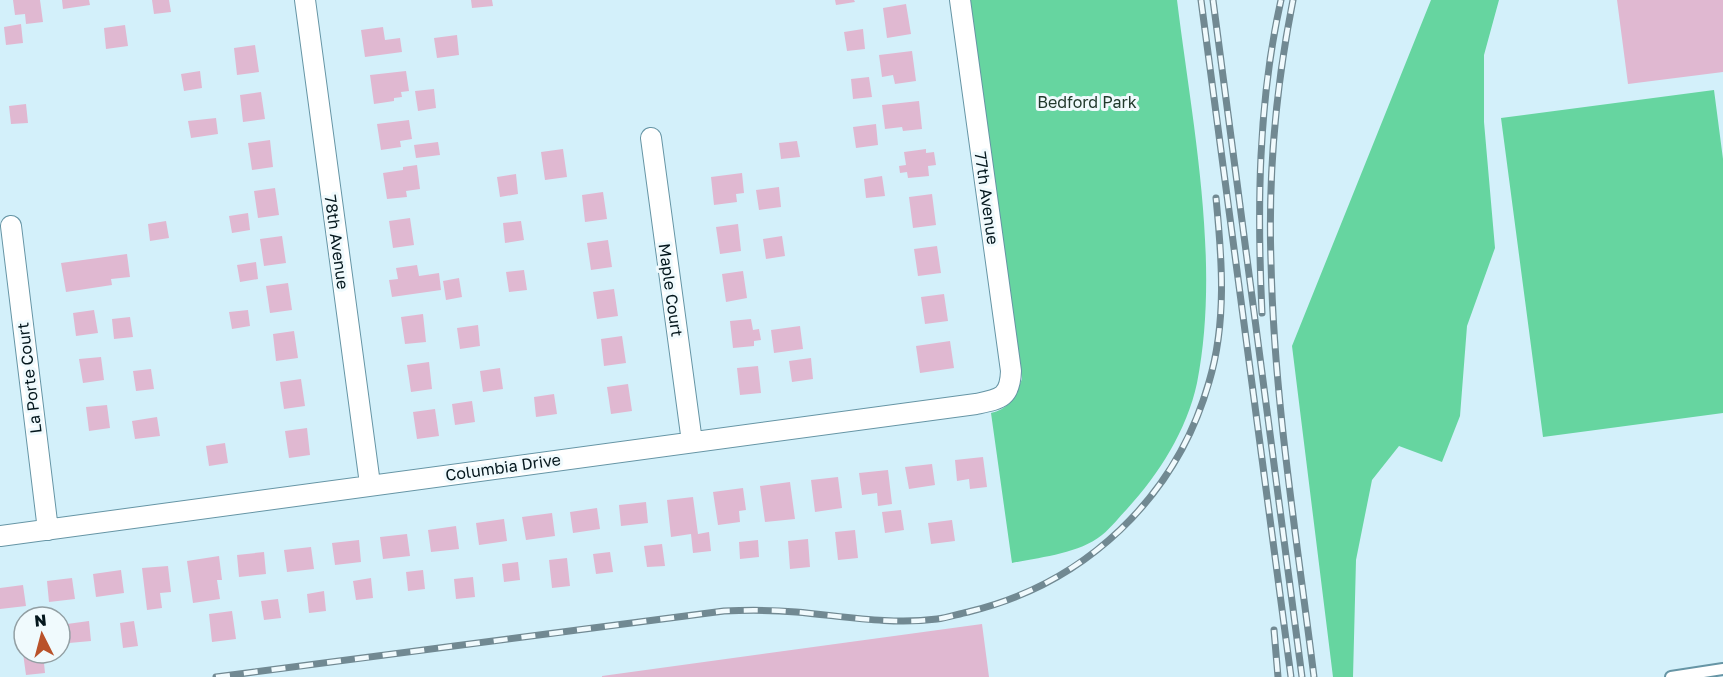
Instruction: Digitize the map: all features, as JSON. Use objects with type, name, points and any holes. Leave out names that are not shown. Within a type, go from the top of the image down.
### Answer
[{"type":"street","name":"78th Avenue","points":[[305,0],[370,484]]},
{"type":"street","name":"77th Avenue","points":[[960,0],[1011,371],[1010,386],[1006,395]]},
{"type":"street","name":"Maple Court","points":[[651,138],[692,442]]},
{"type":"street","name":"La Porte Court","points":[[11,226],[48,530]]},
{"type":"street","name":"Columbia Drive","points":[[0,536],[370,484],[976,404],[993,401],[1006,395]]},
{"type":"lane","points":[[1671,677],[1723,669]]},
{"type":"green space","name":"Bedford Park","points":[[970,0],[1177,0],[1202,192],[1206,289],[1204,337],[1197,383],[1179,434],[1150,481],[1102,535],[1071,551],[1012,563],[991,413],[1007,405],[1022,379]]},
{"type":"green space","points":[[1431,0],[1499,0],[1484,55],[1484,122],[1495,248],[1467,326],[1460,416],[1442,462],[1399,446],[1372,480],[1356,560],[1353,677],[1333,677],[1292,346]]},
{"type":"green space","points":[[1714,90],[1723,159],[1723,413],[1543,437],[1501,118]]},
{"type":"building","points":[[13,0],[40,0],[43,22],[26,24],[25,14],[15,15]]},
{"type":"building","points":[[62,0],[89,0],[90,5],[63,9]]},
{"type":"building","points":[[152,0],[169,0],[171,12],[154,14]]},
{"type":"building","points":[[471,0],[492,0],[493,6],[472,8]]},
{"type":"building","points":[[835,0],[854,0],[855,2],[836,5]]},
{"type":"building","points":[[1617,0],[1723,0],[1723,72],[1628,84]]},
{"type":"building","points":[[906,4],[911,34],[887,38],[883,8]]},
{"type":"building","points":[[21,24],[23,43],[6,45],[4,27]]},
{"type":"building","points":[[125,25],[128,46],[106,49],[104,28]]},
{"type":"building","points":[[383,27],[385,40],[400,38],[402,52],[365,57],[361,30]]},
{"type":"building","points":[[863,29],[865,49],[847,51],[844,32]]},
{"type":"building","points":[[457,35],[459,55],[437,58],[434,38]]},
{"type":"building","points":[[255,45],[259,72],[237,75],[234,48]]},
{"type":"building","points":[[912,51],[916,81],[895,84],[893,75],[882,77],[879,55]]},
{"type":"building","points":[[200,71],[202,88],[184,91],[181,74]]},
{"type":"building","points":[[406,71],[409,91],[401,92],[402,97],[394,98],[394,101],[374,104],[370,75]]},
{"type":"building","points":[[869,77],[872,97],[853,99],[851,79]]},
{"type":"building","points":[[434,89],[436,108],[418,111],[415,91]]},
{"type":"building","points":[[261,92],[265,119],[243,122],[240,95]]},
{"type":"building","points":[[919,101],[922,129],[903,131],[902,127],[885,129],[882,105]]},
{"type":"building","points":[[26,104],[28,123],[11,124],[9,106]]},
{"type":"building","points":[[216,118],[218,134],[191,138],[188,121]]},
{"type":"building","points":[[409,120],[412,139],[400,141],[401,147],[381,150],[377,124]]},
{"type":"building","points":[[876,124],[878,145],[856,148],[853,127]]},
{"type":"building","points":[[270,140],[273,167],[252,170],[248,143]]},
{"type":"building","points":[[797,141],[800,157],[781,159],[779,143]]},
{"type":"building","points":[[438,142],[440,155],[416,158],[414,145]]},
{"type":"building","points":[[563,149],[567,177],[545,180],[541,152]]},
{"type":"building","points":[[926,149],[926,153],[934,152],[936,165],[928,166],[929,176],[908,178],[907,172],[900,173],[899,166],[906,165],[904,152]]},
{"type":"building","points":[[417,165],[420,189],[406,191],[407,197],[387,199],[383,173]]},
{"type":"building","points":[[742,173],[744,193],[736,194],[737,202],[714,205],[711,177]]},
{"type":"building","points":[[516,174],[518,194],[500,197],[497,177]]},
{"type":"building","points":[[882,176],[885,196],[866,198],[864,179]]},
{"type":"building","points":[[779,187],[781,207],[759,210],[756,190]]},
{"type":"building","points":[[275,188],[279,215],[258,218],[254,191]]},
{"type":"building","points":[[603,192],[607,219],[585,222],[582,195]]},
{"type":"building","points":[[932,194],[936,225],[913,228],[909,197]]},
{"type":"building","points":[[248,213],[250,230],[232,233],[229,216]]},
{"type":"building","points":[[410,218],[414,245],[393,248],[389,221]]},
{"type":"building","points":[[166,221],[169,238],[150,241],[148,224]]},
{"type":"building","points":[[521,221],[524,240],[505,243],[503,223]]},
{"type":"building","points":[[738,224],[741,251],[720,254],[716,227]]},
{"type":"building","points":[[282,236],[286,263],[264,266],[260,239]]},
{"type":"building","points":[[782,236],[785,256],[766,259],[763,239]]},
{"type":"building","points":[[608,240],[612,267],[591,270],[587,243]]},
{"type":"building","points":[[937,246],[941,273],[918,276],[914,249]]},
{"type":"building","points":[[127,254],[130,277],[111,279],[112,285],[66,292],[61,263]]},
{"type":"building","points":[[256,262],[258,279],[240,282],[237,265]]},
{"type":"building","points":[[417,265],[419,276],[439,273],[441,290],[392,297],[389,280],[398,279],[396,268]]},
{"type":"building","points":[[524,270],[527,290],[509,292],[506,272]]},
{"type":"building","points":[[743,271],[747,298],[726,302],[722,274]]},
{"type":"building","points":[[459,278],[462,297],[446,300],[443,281]]},
{"type":"building","points":[[288,283],[292,310],[270,313],[266,286]]},
{"type":"building","points":[[614,289],[618,316],[597,319],[593,292]]},
{"type":"building","points":[[944,294],[948,321],[925,324],[921,297]]},
{"type":"building","points":[[94,310],[98,333],[76,336],[73,313]]},
{"type":"building","points":[[248,310],[250,326],[232,329],[229,312]]},
{"type":"building","points":[[423,314],[426,342],[405,344],[401,317]]},
{"type":"building","points":[[130,317],[133,337],[114,339],[112,319]]},
{"type":"building","points":[[751,319],[753,330],[759,329],[761,340],[754,341],[754,346],[733,348],[730,321]]},
{"type":"building","points":[[478,325],[480,346],[460,349],[457,328]]},
{"type":"building","points":[[800,326],[803,349],[774,353],[771,330]]},
{"type":"building","points":[[294,331],[298,358],[276,361],[273,334]]},
{"type":"building","points":[[622,336],[626,363],[604,366],[601,339]]},
{"type":"building","points":[[950,341],[954,368],[920,373],[916,346]]},
{"type":"building","points":[[101,357],[104,380],[83,383],[79,359]]},
{"type":"building","points":[[811,358],[813,379],[792,382],[789,361]]},
{"type":"building","points":[[429,362],[432,389],[411,392],[407,365]]},
{"type":"building","points":[[758,366],[761,393],[740,395],[737,368]]},
{"type":"building","points":[[500,368],[503,389],[483,392],[480,371]]},
{"type":"building","points":[[151,369],[154,389],[136,391],[133,371]]},
{"type":"building","points":[[301,379],[305,406],[284,409],[280,382]]},
{"type":"building","points":[[628,384],[632,411],[611,414],[607,387]]},
{"type":"building","points":[[554,394],[557,414],[536,417],[534,397]]},
{"type":"building","points":[[472,401],[475,422],[455,425],[452,404]]},
{"type":"building","points":[[107,405],[110,428],[89,431],[86,407]]},
{"type":"building","points":[[435,409],[439,436],[417,439],[413,412]]},
{"type":"building","points":[[157,417],[160,436],[135,439],[132,421]]},
{"type":"building","points":[[307,428],[310,455],[289,458],[285,431]]},
{"type":"building","points":[[225,443],[228,463],[209,466],[206,446]]},
{"type":"building","points":[[983,457],[987,487],[970,489],[969,479],[957,481],[955,460]]},
{"type":"building","points":[[932,464],[935,485],[909,489],[905,467]]},
{"type":"building","points":[[888,470],[892,504],[878,506],[877,493],[862,495],[859,473]]},
{"type":"building","points":[[838,477],[842,508],[815,512],[811,480]]},
{"type":"building","points":[[790,482],[795,519],[765,522],[760,486]]},
{"type":"building","points":[[743,488],[746,510],[739,511],[740,522],[718,525],[713,492]]},
{"type":"building","points":[[693,497],[698,534],[709,532],[711,551],[693,553],[691,534],[671,537],[667,500]]},
{"type":"building","points":[[646,502],[648,523],[621,526],[619,505]]},
{"type":"building","points":[[597,508],[600,529],[573,533],[570,512]]},
{"type":"building","points":[[901,510],[904,530],[885,533],[882,512]]},
{"type":"building","points":[[552,513],[555,536],[526,540],[522,517]]},
{"type":"building","points":[[504,519],[507,541],[479,545],[476,523]]},
{"type":"building","points":[[952,520],[955,541],[931,544],[928,523]]},
{"type":"building","points":[[456,526],[459,549],[431,552],[428,530]]},
{"type":"building","points":[[855,530],[858,558],[838,560],[835,532]]},
{"type":"building","points":[[407,534],[410,556],[383,559],[380,537]]},
{"type":"building","points":[[808,539],[810,567],[790,569],[788,541]]},
{"type":"building","points":[[359,540],[361,562],[335,565],[332,543]]},
{"type":"building","points":[[758,540],[759,557],[740,559],[739,542]]},
{"type":"building","points":[[662,544],[665,566],[647,567],[644,546]]},
{"type":"building","points":[[311,547],[314,569],[287,572],[284,550]]},
{"type":"building","points":[[264,552],[266,574],[239,577],[237,555]]},
{"type":"building","points":[[610,552],[613,572],[596,574],[593,554]]},
{"type":"building","points":[[219,556],[222,580],[217,580],[220,599],[193,603],[187,561]]},
{"type":"building","points":[[567,558],[570,586],[552,588],[549,560]]},
{"type":"building","points":[[518,562],[520,580],[504,582],[502,564]]},
{"type":"building","points":[[168,566],[171,592],[160,593],[162,608],[147,610],[142,568]]},
{"type":"building","points":[[121,570],[124,593],[96,597],[93,574]]},
{"type":"building","points":[[423,570],[425,589],[408,591],[406,572]]},
{"type":"building","points":[[473,577],[475,597],[456,599],[454,579]]},
{"type":"building","points":[[72,578],[75,599],[49,602],[47,581]]},
{"type":"building","points":[[371,578],[373,598],[356,600],[353,581]]},
{"type":"building","points":[[23,585],[26,605],[12,605],[12,608],[0,609],[0,588]]},
{"type":"building","points":[[324,591],[326,611],[309,613],[307,594]]},
{"type":"building","points":[[278,599],[281,618],[264,620],[261,601]]},
{"type":"building","points":[[232,611],[236,639],[212,642],[209,614]]},
{"type":"building","points":[[89,621],[91,641],[72,643],[72,623]]},
{"type":"building","points":[[134,621],[138,646],[123,648],[120,623]]},
{"type":"building","points":[[982,624],[989,677],[602,677],[602,676]]},
{"type":"building","points":[[25,665],[44,665],[45,673],[26,675]]},
{"type":"railway","points":[[1201,0],[1291,677]]},
{"type":"railway","points":[[1213,0],[1302,677]]},
{"type":"railway","points":[[1262,313],[1261,156],[1268,78],[1281,0]]},
{"type":"railway","points":[[1293,0],[1274,130],[1271,262],[1281,418],[1314,677]]},
{"type":"railway","points":[[216,677],[724,611],[787,611],[902,621],[937,619],[1011,599],[1050,581],[1087,558],[1120,530],[1149,498],[1174,463],[1194,424],[1209,382],[1219,337],[1222,290],[1216,198]]},
{"type":"railway","points":[[1274,630],[1278,677]]}]
